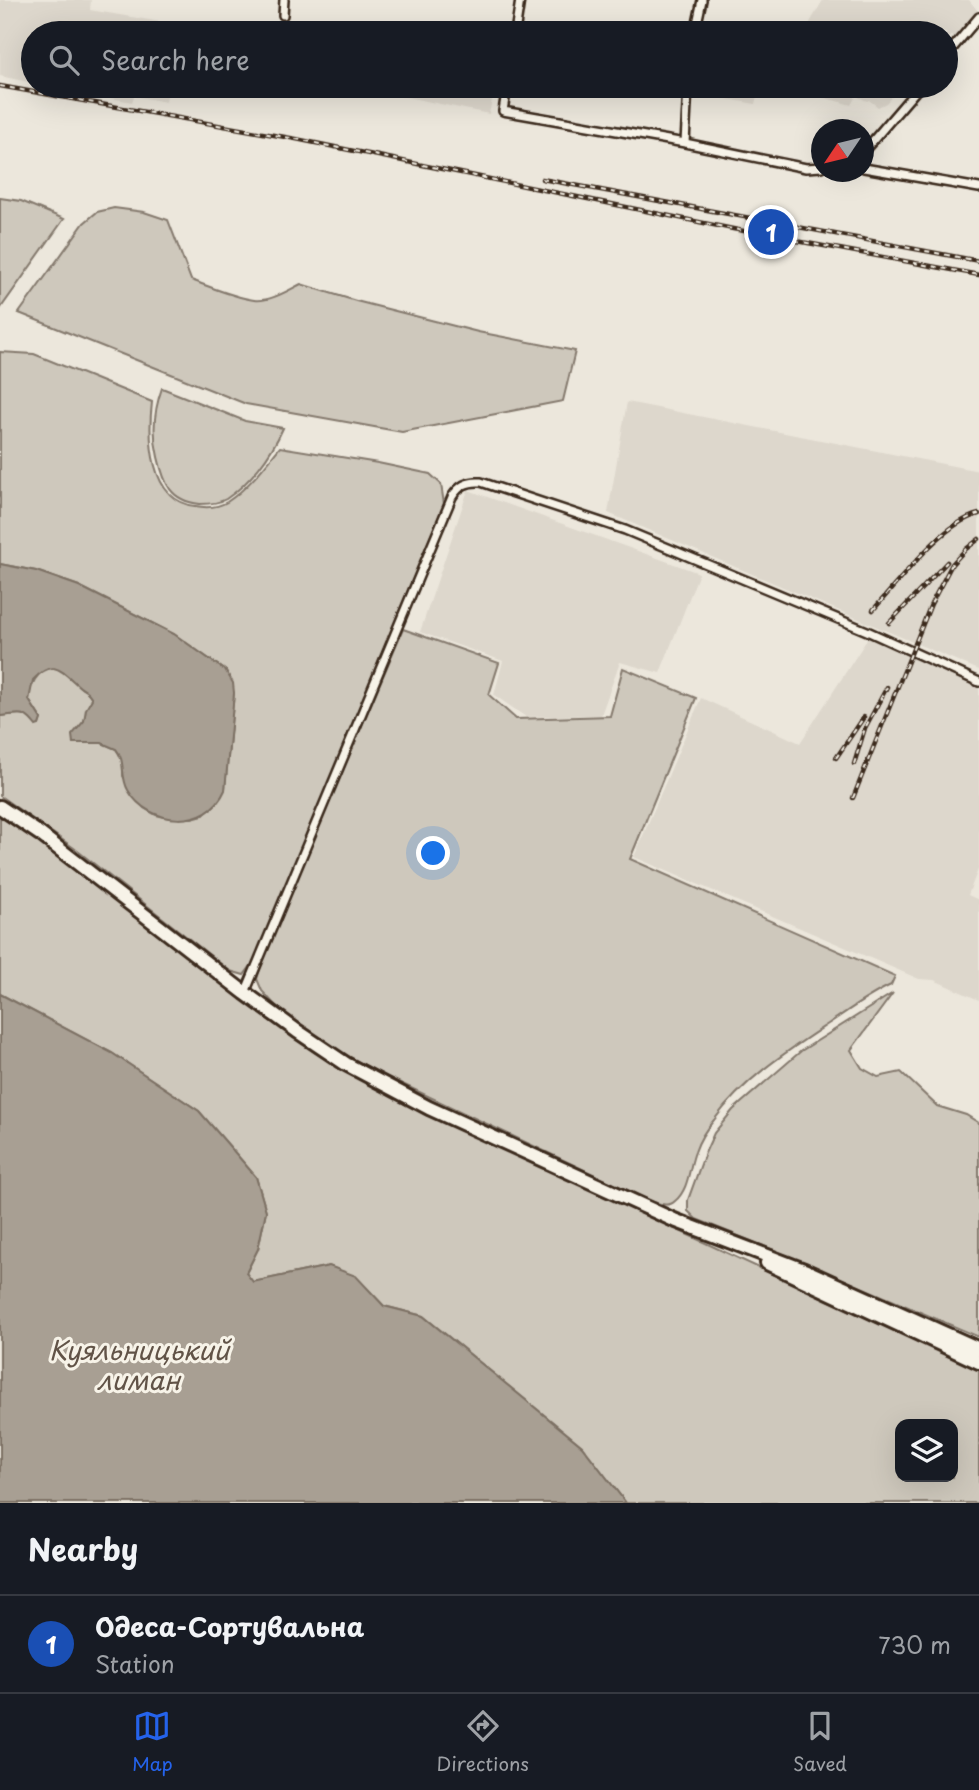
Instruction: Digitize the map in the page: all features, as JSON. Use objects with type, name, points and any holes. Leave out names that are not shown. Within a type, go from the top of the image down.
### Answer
[{"type":"highway","points":[[0,807],[40,834],[296,1031],[345,1064],[399,1093],[713,1236],[979,1364]]},
{"type":"highway","points":[[713,1236],[804,1270],[979,1349]]},
{"type":"street","points":[[284,0],[284,15]]},
{"type":"street","points":[[517,21],[520,0]]},
{"type":"street","points":[[698,21],[702,0]]},
{"type":"street","points":[[958,41],[979,17]]},
{"type":"street","points":[[505,98],[503,111],[811,168]]},
{"type":"street","points":[[685,143],[687,98]]},
{"type":"street","points":[[874,138],[909,98]]},
{"type":"street","points":[[874,170],[979,188]]},
{"type":"street","points":[[245,993],[452,497],[467,483],[481,482],[625,530],[867,631],[979,682]]},
{"type":"shaded area","points":[[0,0],[91,0],[90,10],[155,21],[21,21],[21,80],[0,76]]},
{"type":"shaded area","points":[[823,0],[969,0],[978,11],[958,34],[958,21],[811,21]]},
{"type":"shaded area","points":[[110,98],[133,98],[132,102]]},
{"type":"shaded area","points":[[145,98],[167,98],[166,102]]},
{"type":"shaded area","points":[[411,98],[492,98],[489,114]]},
{"type":"shaded area","points":[[722,98],[756,98],[755,104]]},
{"type":"shaded area","points":[[826,98],[855,98],[851,105]]},
{"type":"shaded area","points":[[860,98],[891,98],[878,107]]},
{"type":"shaded area","points":[[0,198],[21,201],[64,219],[0,309]]},
{"type":"shaded area","points":[[114,208],[144,212],[168,220],[191,280],[230,294],[254,300],[266,299],[301,284],[478,332],[575,351],[563,401],[402,432],[246,404],[19,313],[84,223],[97,212]]},
{"type":"shaded area","points":[[0,352],[34,354],[152,402],[151,432],[155,465],[168,493],[180,502],[207,507],[227,502],[249,483],[280,447],[430,474],[441,484],[444,504],[253,963],[244,975],[230,971],[74,848],[0,796],[0,716],[24,715],[39,725],[41,719],[29,700],[32,686],[44,670],[57,668],[69,675],[92,699],[73,742],[102,743],[116,749],[123,760],[123,776],[144,808],[156,815],[192,818],[203,815],[225,789],[234,693],[226,671],[174,634],[79,586],[36,571],[0,564]]},
{"type":"shaded area","points":[[162,388],[245,421],[283,428],[259,468],[226,499],[206,504],[190,502],[175,495],[166,483],[156,448],[155,430],[157,405]]},
{"type":"shaded area","points":[[627,402],[979,471],[979,670],[608,513]]},
{"type":"shaded area","points":[[468,490],[699,573],[660,673],[620,662],[601,715],[526,717],[494,695],[503,661],[420,632]]},
{"type":"shaded area","points":[[403,629],[499,663],[489,695],[516,719],[610,716],[623,668],[696,698],[630,859],[895,976],[891,985],[859,1003],[766,1067],[726,1105],[703,1135],[683,1191],[672,1203],[650,1201],[377,1072],[326,1044],[277,1007],[262,991],[257,979],[264,956]]},
{"type":"shaded area","points":[[868,638],[979,688],[979,867],[968,895],[979,900],[979,1000],[934,980],[919,979],[634,857],[701,698],[800,743]]},
{"type":"shaded area","points":[[0,815],[68,862],[264,1016],[314,1052],[351,1074],[449,1124],[979,1370],[979,1503],[626,1503],[582,1446],[423,1316],[384,1306],[356,1277],[329,1266],[253,1282],[246,1273],[258,1249],[266,1211],[256,1177],[199,1111],[112,1053],[0,994]]},
{"type":"shaded area","points":[[893,993],[851,1050],[862,1068],[878,1077],[901,1072],[937,1106],[966,1115],[979,1123],[979,1337],[696,1219],[688,1211],[688,1200],[705,1153],[714,1133],[733,1110],[801,1051]]},
{"type":"water","points":[[0,564],[36,571],[79,586],[174,634],[226,671],[233,683],[234,693],[225,790],[217,803],[206,812],[178,819],[163,817],[138,802],[128,790],[121,758],[116,749],[102,743],[73,743],[72,735],[84,721],[86,709],[92,699],[58,669],[47,669],[33,680],[29,700],[41,719],[39,725],[36,726],[21,714],[0,716]]},
{"type":"water","name":"Куяльницький лиман","points":[[0,994],[112,1053],[199,1111],[256,1177],[266,1211],[258,1249],[246,1273],[253,1282],[329,1266],[356,1276],[384,1306],[423,1316],[582,1446],[626,1503],[0,1503]]},
{"type":"railway","points":[[0,86],[21,90]]},
{"type":"railway","points":[[67,98],[296,139],[733,229],[979,275]]},
{"type":"railway","points":[[542,179],[979,261]]},
{"type":"railway","points":[[873,610],[936,541],[964,520],[979,514]]},
{"type":"railway","points":[[853,798],[931,604],[952,564],[979,539]]},
{"type":"railway","points":[[889,623],[947,562]]},
{"type":"railway","points":[[854,764],[865,728],[887,687]]},
{"type":"railway","points":[[836,758],[864,717]]},
{"type":"place","name":"Одеса-Сортувальна","points":[[771,232]]}]
